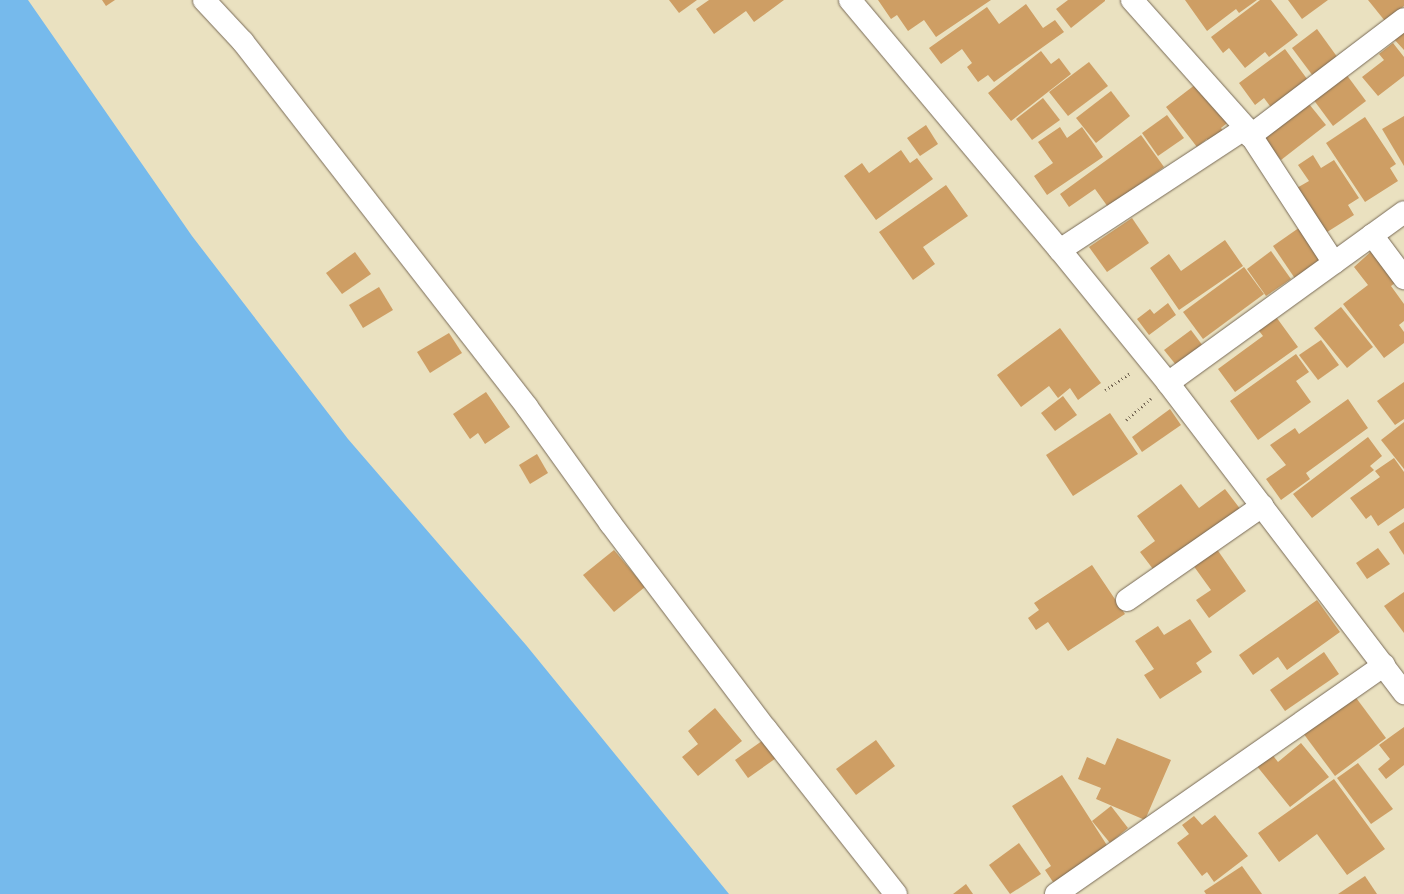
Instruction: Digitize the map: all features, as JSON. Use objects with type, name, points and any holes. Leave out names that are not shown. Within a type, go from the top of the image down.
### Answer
[{"type":"street","points":[[204,0],[243,42],[527,407],[610,523],[896,894]]},
{"type":"street","points":[[850,0],[1060,250],[1168,383],[1404,693]]},
{"type":"street","points":[[1132,0],[1248,132],[1334,263]]},
{"type":"street","points":[[1060,250],[1248,132],[1404,19]]},
{"type":"street","points":[[1168,383],[1404,212]]},
{"type":"street","points":[[1372,236],[1404,278]]},
{"type":"street","points":[[1127,600],[1262,506]]},
{"type":"street","points":[[1056,894],[1384,665]]},
{"type":"path","points":[[1105,390],[1149,360]]},
{"type":"path","points":[[1126,420],[1168,383]]},
{"type":"water","points":[[0,0],[28,0],[192,236],[348,439],[526,645],[729,894],[0,894]]},
{"type":"building","points":[[102,0],[115,0],[106,6]]},
{"type":"building","points":[[669,0],[697,0],[679,13]]},
{"type":"building","points":[[709,0],[784,0],[754,22],[746,11],[714,34],[696,9]]},
{"type":"building","points":[[878,0],[991,0],[936,37],[924,20],[908,31],[897,15],[891,19]]},
{"type":"building","points":[[1068,0],[1105,1],[1071,28],[1056,9]]},
{"type":"building","points":[[1185,0],[1257,0],[1239,13],[1236,9],[1207,31]]},
{"type":"building","points":[[1260,0],[1271,0],[1298,35],[1269,57],[1265,52],[1245,68],[1229,48],[1223,53],[1211,37]]},
{"type":"building","points":[[1288,0],[1328,0],[1302,19]]},
{"type":"building","points":[[1368,0],[1404,0],[1404,6],[1385,21]]},
{"type":"building","points":[[1026,4],[1043,28],[1055,20],[1064,32],[994,82],[988,75],[978,82],[967,67],[972,63],[962,49],[941,64],[929,48],[987,7],[999,24]]},
{"type":"building","points":[[1317,29],[1338,58],[1313,76],[1292,48]]},
{"type":"building","points":[[1404,29],[1404,50],[1393,38]]},
{"type":"building","points":[[1393,43],[1404,57],[1404,76],[1378,96],[1362,77],[1384,60],[1379,54]]},
{"type":"building","points":[[1285,49],[1310,83],[1273,110],[1264,98],[1255,105],[1239,83]]},
{"type":"building","points":[[1041,51],[1051,64],[1059,58],[1071,74],[1011,121],[988,93]]},
{"type":"building","points":[[1089,62],[1108,86],[1068,116],[1049,92]]},
{"type":"building","points":[[1346,74],[1366,101],[1333,126],[1313,99]]},
{"type":"building","points":[[1200,81],[1231,120],[1221,128],[1226,135],[1212,146],[1207,139],[1197,147],[1166,107]]},
{"type":"building","points":[[1111,91],[1130,116],[1096,143],[1076,118]]},
{"type":"building","points":[[1043,98],[1060,120],[1032,140],[1016,119]]},
{"type":"building","points":[[1309,104],[1326,125],[1281,160],[1264,139]]},
{"type":"building","points":[[1167,115],[1184,138],[1158,156],[1142,133]]},
{"type":"building","points":[[1404,116],[1404,166],[1382,129]]},
{"type":"building","points":[[1365,117],[1396,164],[1390,168],[1398,181],[1365,202],[1326,143]]},
{"type":"building","points":[[926,125],[938,144],[920,156],[907,138]]},
{"type":"building","points":[[1060,127],[1067,138],[1082,127],[1103,157],[1047,195],[1034,176],[1053,163],[1038,142]]},
{"type":"building","points":[[1141,135],[1164,167],[1108,207],[1095,189],[1069,207],[1060,194]]},
{"type":"building","points":[[901,150],[910,163],[917,158],[933,179],[876,220],[844,176],[862,163],[869,173]]},
{"type":"building","points":[[1313,155],[1321,168],[1334,160],[1359,198],[1348,205],[1354,215],[1324,234],[1295,189],[1309,181],[1298,165]]},
{"type":"building","points":[[946,185],[968,216],[923,247],[935,264],[913,280],[879,232]]},
{"type":"building","points":[[1132,218],[1149,243],[1107,272],[1089,247]]},
{"type":"building","points":[[1303,225],[1327,258],[1296,280],[1273,246]]},
{"type":"building","points":[[1225,240],[1243,266],[1179,310],[1150,268],[1169,254],[1181,271]]},
{"type":"building","points":[[1375,248],[1399,280],[1391,286],[1404,304],[1404,321],[1399,325],[1404,332],[1404,343],[1384,358],[1343,304],[1368,285],[1354,267]]},
{"type":"building","points":[[1271,251],[1291,279],[1266,296],[1247,269]]},
{"type":"building","points":[[355,252],[371,274],[342,294],[326,273]]},
{"type":"building","points":[[1244,267],[1264,294],[1203,339],[1183,312]]},
{"type":"building","points":[[379,287],[393,310],[363,328],[349,305]]},
{"type":"building","points":[[1168,303],[1176,315],[1149,335],[1137,319],[1150,309],[1154,314]]},
{"type":"building","points":[[1341,307],[1373,347],[1347,368],[1314,328]]},
{"type":"building","points":[[1274,314],[1298,347],[1235,392],[1218,369],[1263,336],[1256,327]]},
{"type":"building","points":[[1060,328],[1101,383],[1078,400],[1070,388],[1058,398],[1049,386],[1021,407],[997,375]]},
{"type":"building","points":[[1191,330],[1206,350],[1180,370],[1164,350]]},
{"type":"building","points":[[449,333],[462,353],[430,373],[417,352]]},
{"type":"building","points":[[1321,340],[1339,365],[1318,380],[1299,355]]},
{"type":"building","points":[[1296,354],[1309,372],[1296,381],[1311,402],[1258,440],[1230,401]]},
{"type":"building","points":[[1404,382],[1404,419],[1395,425],[1377,401]]},
{"type":"building","points":[[486,392],[510,427],[485,444],[478,433],[470,439],[453,414]]},
{"type":"building","points":[[1063,396],[1077,415],[1055,431],[1041,413]]},
{"type":"building","points":[[1348,399],[1368,428],[1306,473],[1310,479],[1281,500],[1266,479],[1286,465],[1270,445],[1295,428],[1299,434]]},
{"type":"building","points":[[1170,409],[1181,425],[1142,452],[1132,437]]},
{"type":"building","points":[[1110,413],[1138,454],[1073,496],[1046,455]]},
{"type":"building","points":[[1404,422],[1404,469],[1381,440]]},
{"type":"building","points":[[1368,437],[1382,456],[1370,466],[1374,470],[1312,518],[1293,494]]},
{"type":"building","points":[[537,454],[548,473],[530,484],[519,465]]},
{"type":"building","points":[[1394,458],[1404,472],[1404,508],[1378,526],[1371,515],[1366,519],[1350,498],[1380,477],[1375,471]]},
{"type":"building","points":[[1181,484],[1199,508],[1225,489],[1241,510],[1156,573],[1140,552],[1155,541],[1137,516]]},
{"type":"building","points":[[1404,522],[1404,555],[1389,532]]},
{"type":"building","points":[[1214,545],[1246,591],[1209,618],[1196,600],[1211,590],[1190,561]]},
{"type":"building","points":[[1378,548],[1390,564],[1367,579],[1356,563]]},
{"type":"building","points":[[614,550],[645,587],[614,612],[583,575]]},
{"type":"building","points":[[1092,565],[1125,614],[1068,651],[1048,622],[1036,630],[1028,618],[1039,610],[1034,603]]},
{"type":"building","points":[[1404,592],[1404,633],[1384,606]]},
{"type":"building","points":[[1317,600],[1340,632],[1287,670],[1278,657],[1253,675],[1239,655]]},
{"type":"building","points":[[1190,619],[1212,652],[1196,663],[1202,672],[1160,699],[1144,675],[1154,669],[1135,641],[1158,626],[1164,635]]},
{"type":"building","points":[[1324,652],[1339,674],[1285,711],[1270,690]]},
{"type":"building","points":[[1354,695],[1386,738],[1335,776],[1303,733]]},
{"type":"building","points":[[715,708],[742,741],[698,776],[682,757],[698,744],[688,731]]},
{"type":"building","points":[[1404,727],[1404,765],[1386,779],[1378,769],[1390,759],[1379,745]]},
{"type":"building","points":[[766,738],[779,756],[748,778],[735,760]]},
{"type":"building","points":[[1117,738],[1171,760],[1145,820],[1096,799],[1101,788],[1078,779],[1087,757],[1105,765]]},
{"type":"building","points":[[876,740],[895,766],[856,795],[836,769]]},
{"type":"building","points":[[1301,743],[1329,777],[1290,807],[1256,765],[1271,753],[1278,762]]},
{"type":"building","points":[[1358,763],[1393,809],[1371,824],[1337,778]]},
{"type":"building","points":[[1062,775],[1110,850],[1055,885],[1045,870],[1051,866],[1012,806]]},
{"type":"building","points":[[1334,779],[1385,849],[1347,875],[1317,834],[1279,862],[1258,833]]},
{"type":"building","points":[[1111,806],[1128,828],[1110,843],[1092,821]]},
{"type":"building","points":[[1215,815],[1248,856],[1214,882],[1207,872],[1202,876],[1177,843],[1189,834],[1182,825],[1194,816],[1202,825]]},
{"type":"building","points":[[1019,843],[1041,874],[1010,894],[989,865]]},
{"type":"building","points":[[1242,866],[1262,894],[1206,894],[1204,891]]},
{"type":"building","points":[[1365,876],[1377,894],[1338,894]]},
{"type":"building","points":[[966,884],[973,894],[953,894]]}]
